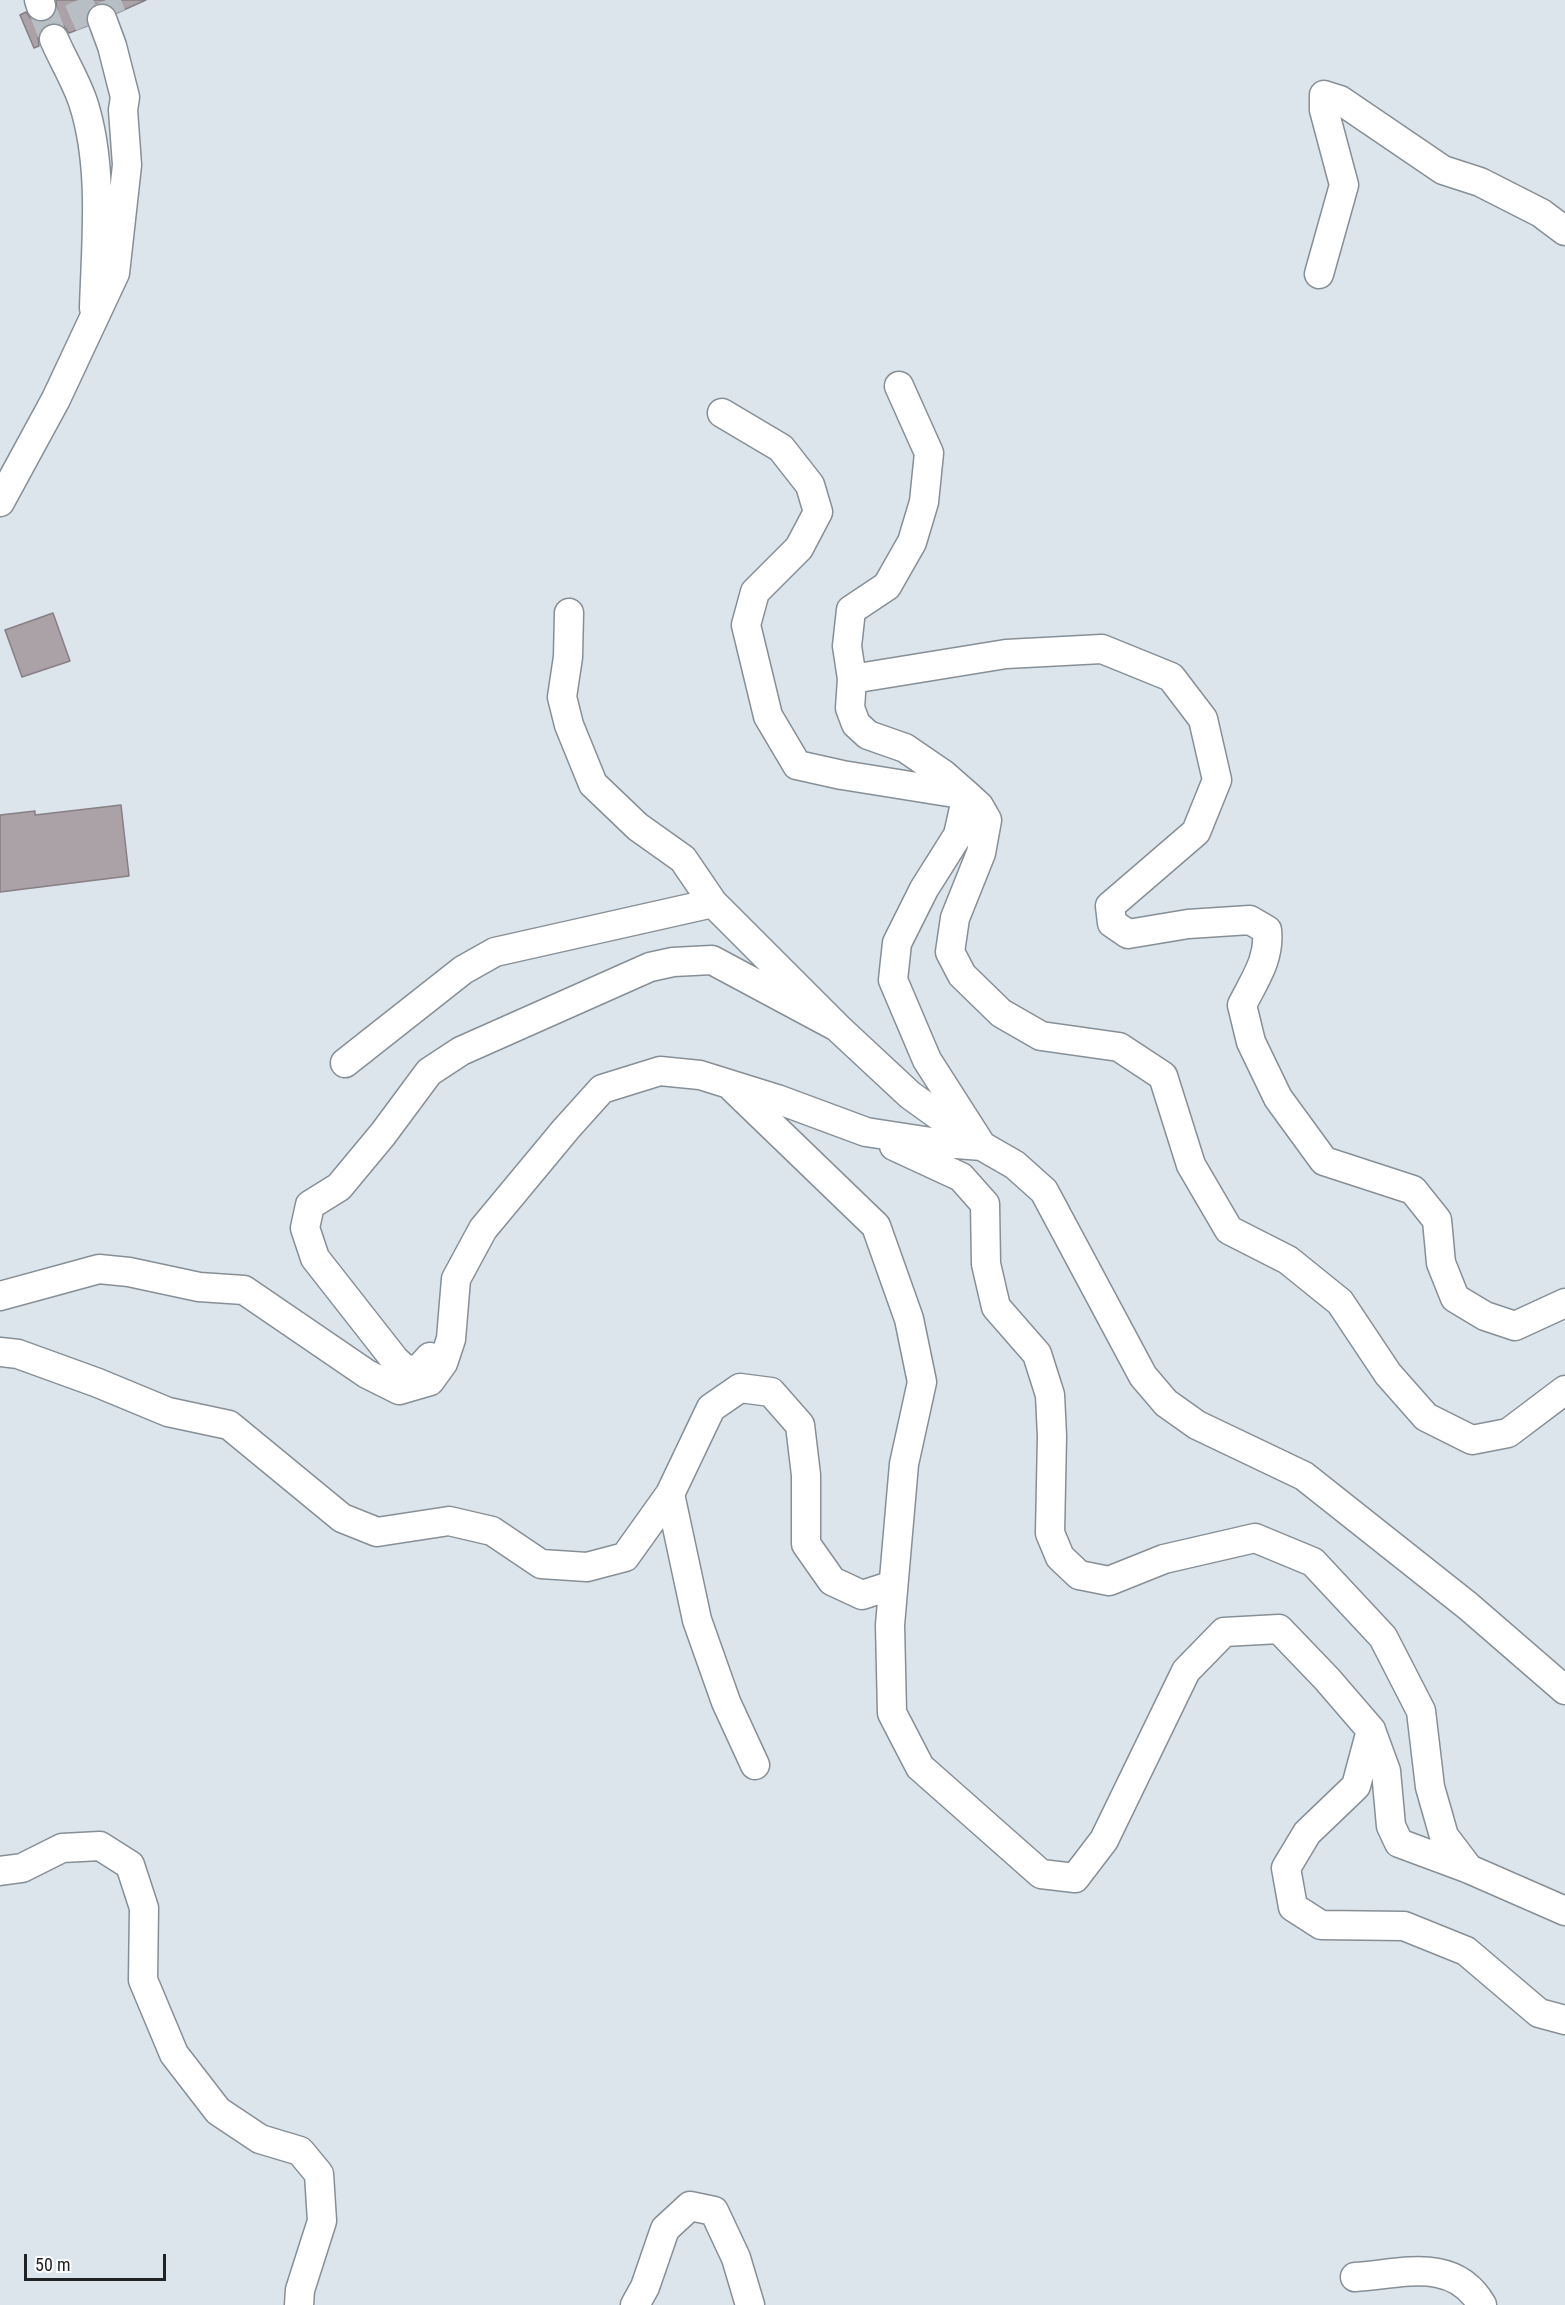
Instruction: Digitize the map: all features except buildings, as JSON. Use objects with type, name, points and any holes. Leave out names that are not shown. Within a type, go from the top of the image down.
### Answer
[{"type":"street","points":[[0,502],[56,399],[115,273],[127,165],[124,90],[112,46],[84,27],[76,59],[84,88],[82,101],[90,135],[96,192],[93,316]]},
{"type":"street","points":[[1319,274],[1344,184],[1324,110],[1324,95],[1340,100],[1443,170],[1480,182],[1541,213],[1565,231]]},
{"type":"street","points":[[899,386],[929,453],[924,502],[912,542],[887,586],[851,610],[847,646],[852,679],[850,708],[856,724],[868,735],[905,748],[943,774],[979,806],[987,820],[981,853],[955,918],[950,952],[962,975],[1000,1013],[1041,1036],[1119,1047],[1163,1076],[1191,1165],[1229,1230],[1288,1260],[1340,1302],[1388,1374],[1426,1417],[1472,1440],[1508,1433],[1565,1390]]},
{"type":"street","points":[[722,413],[782,448],[810,486],[818,512],[799,548],[755,592],[746,625],[768,716],[797,765],[842,775],[967,795]]},
{"type":"street","points":[[569,613],[568,657],[562,697],[569,725],[593,784],[638,826],[682,859],[713,903],[837,1027],[909,1095],[982,1146],[1015,1165],[1044,1191],[1143,1376],[1166,1403],[1197,1425],[1304,1476],[1468,1606],[1565,1690]]},
{"type":"street","points":[[852,679],[1006,654],[1102,649],[1171,677],[1203,719],[1217,780],[1196,832],[1110,906],[1113,923],[1128,934],[1188,924],[1250,920],[1268,930],[1269,947],[1264,963],[1242,1005],[1251,1042],[1278,1098],[1324,1161],[1413,1190],[1437,1220],[1441,1263],[1455,1298],[1485,1316],[1515,1326],[1565,1303]]},
{"type":"street","points":[[967,795],[958,835],[924,889],[897,943],[893,980],[927,1060],[982,1146]]},
{"type":"street","points":[[345,1063],[463,970],[495,952],[713,903]]},
{"type":"street","points":[[430,1357],[420,1368],[408,1371],[395,1360],[315,1258],[305,1228],[310,1205],[339,1187],[384,1134],[429,1072],[461,1051],[650,967],[673,962],[712,960],[837,1027]]},
{"type":"street","points":[[0,1296],[99,1269],[129,1272],[199,1287],[244,1290],[367,1374],[399,1390],[430,1381],[443,1363],[451,1338],[456,1279],[483,1229],[602,1089],[660,1071],[700,1075],[777,1099],[866,1132],[961,1177],[986,1204],[986,1264],[996,1307],[1037,1354],[1050,1395],[1052,1436],[1050,1533],[1060,1557],[1079,1575],[1109,1581],[1164,1559],[1255,1538],[1313,1562],[1383,1637],[1416,1701],[1421,1711],[1430,1787],[1444,1836],[1469,1869]]},
{"type":"street","points":[[729,1084],[876,1226],[909,1319],[922,1382],[904,1464],[893,1585],[890,1625],[892,1713],[920,1767],[1041,1874],[1075,1878],[1104,1840],[1186,1671],[1224,1632],[1279,1629],[1327,1679],[1371,1730],[1386,1771],[1391,1826],[1399,1843],[1469,1869],[1565,1911]]},
{"type":"street","points":[[866,1132],[931,1142],[982,1146]]},
{"type":"street","points":[[0,1352],[18,1354],[98,1383],[168,1412],[229,1425],[342,1518],[377,1532],[449,1521],[492,1532],[541,1564],[587,1567],[626,1557],[670,1494],[711,1408],[740,1388],[771,1392],[800,1425],[806,1475],[806,1544],[832,1581],[862,1595],[893,1585]]},
{"type":"street","points":[[670,1494],[697,1620],[726,1702],[755,1766]]},
{"type":"street","points":[[1371,1730],[1356,1786],[1308,1833],[1286,1868],[1293,1907],[1321,1925],[1404,1926],[1466,1951],[1539,2013],[1565,2020]]},
{"type":"street","points":[[0,1871],[22,1868],[62,1848],[100,1846],[130,1865],[144,1908],[143,1980],[174,2054],[218,2111],[260,2139],[300,2151],[319,2174],[322,2221],[300,2290],[299,2305]]},
{"type":"street","points":[[635,2305],[645,2287],[665,2229],[690,2206],[714,2211],[736,2258],[750,2305]]},
{"type":"street","points":[[1355,2277],[1437,2271],[1464,2281],[1482,2305]]},
{"type":"tunnel","points":[[78,0],[89,25]]},
{"type":"tunnel","points":[[106,0],[112,15]]},
{"type":"tunnel","points":[[41,6],[54,39]]}]
